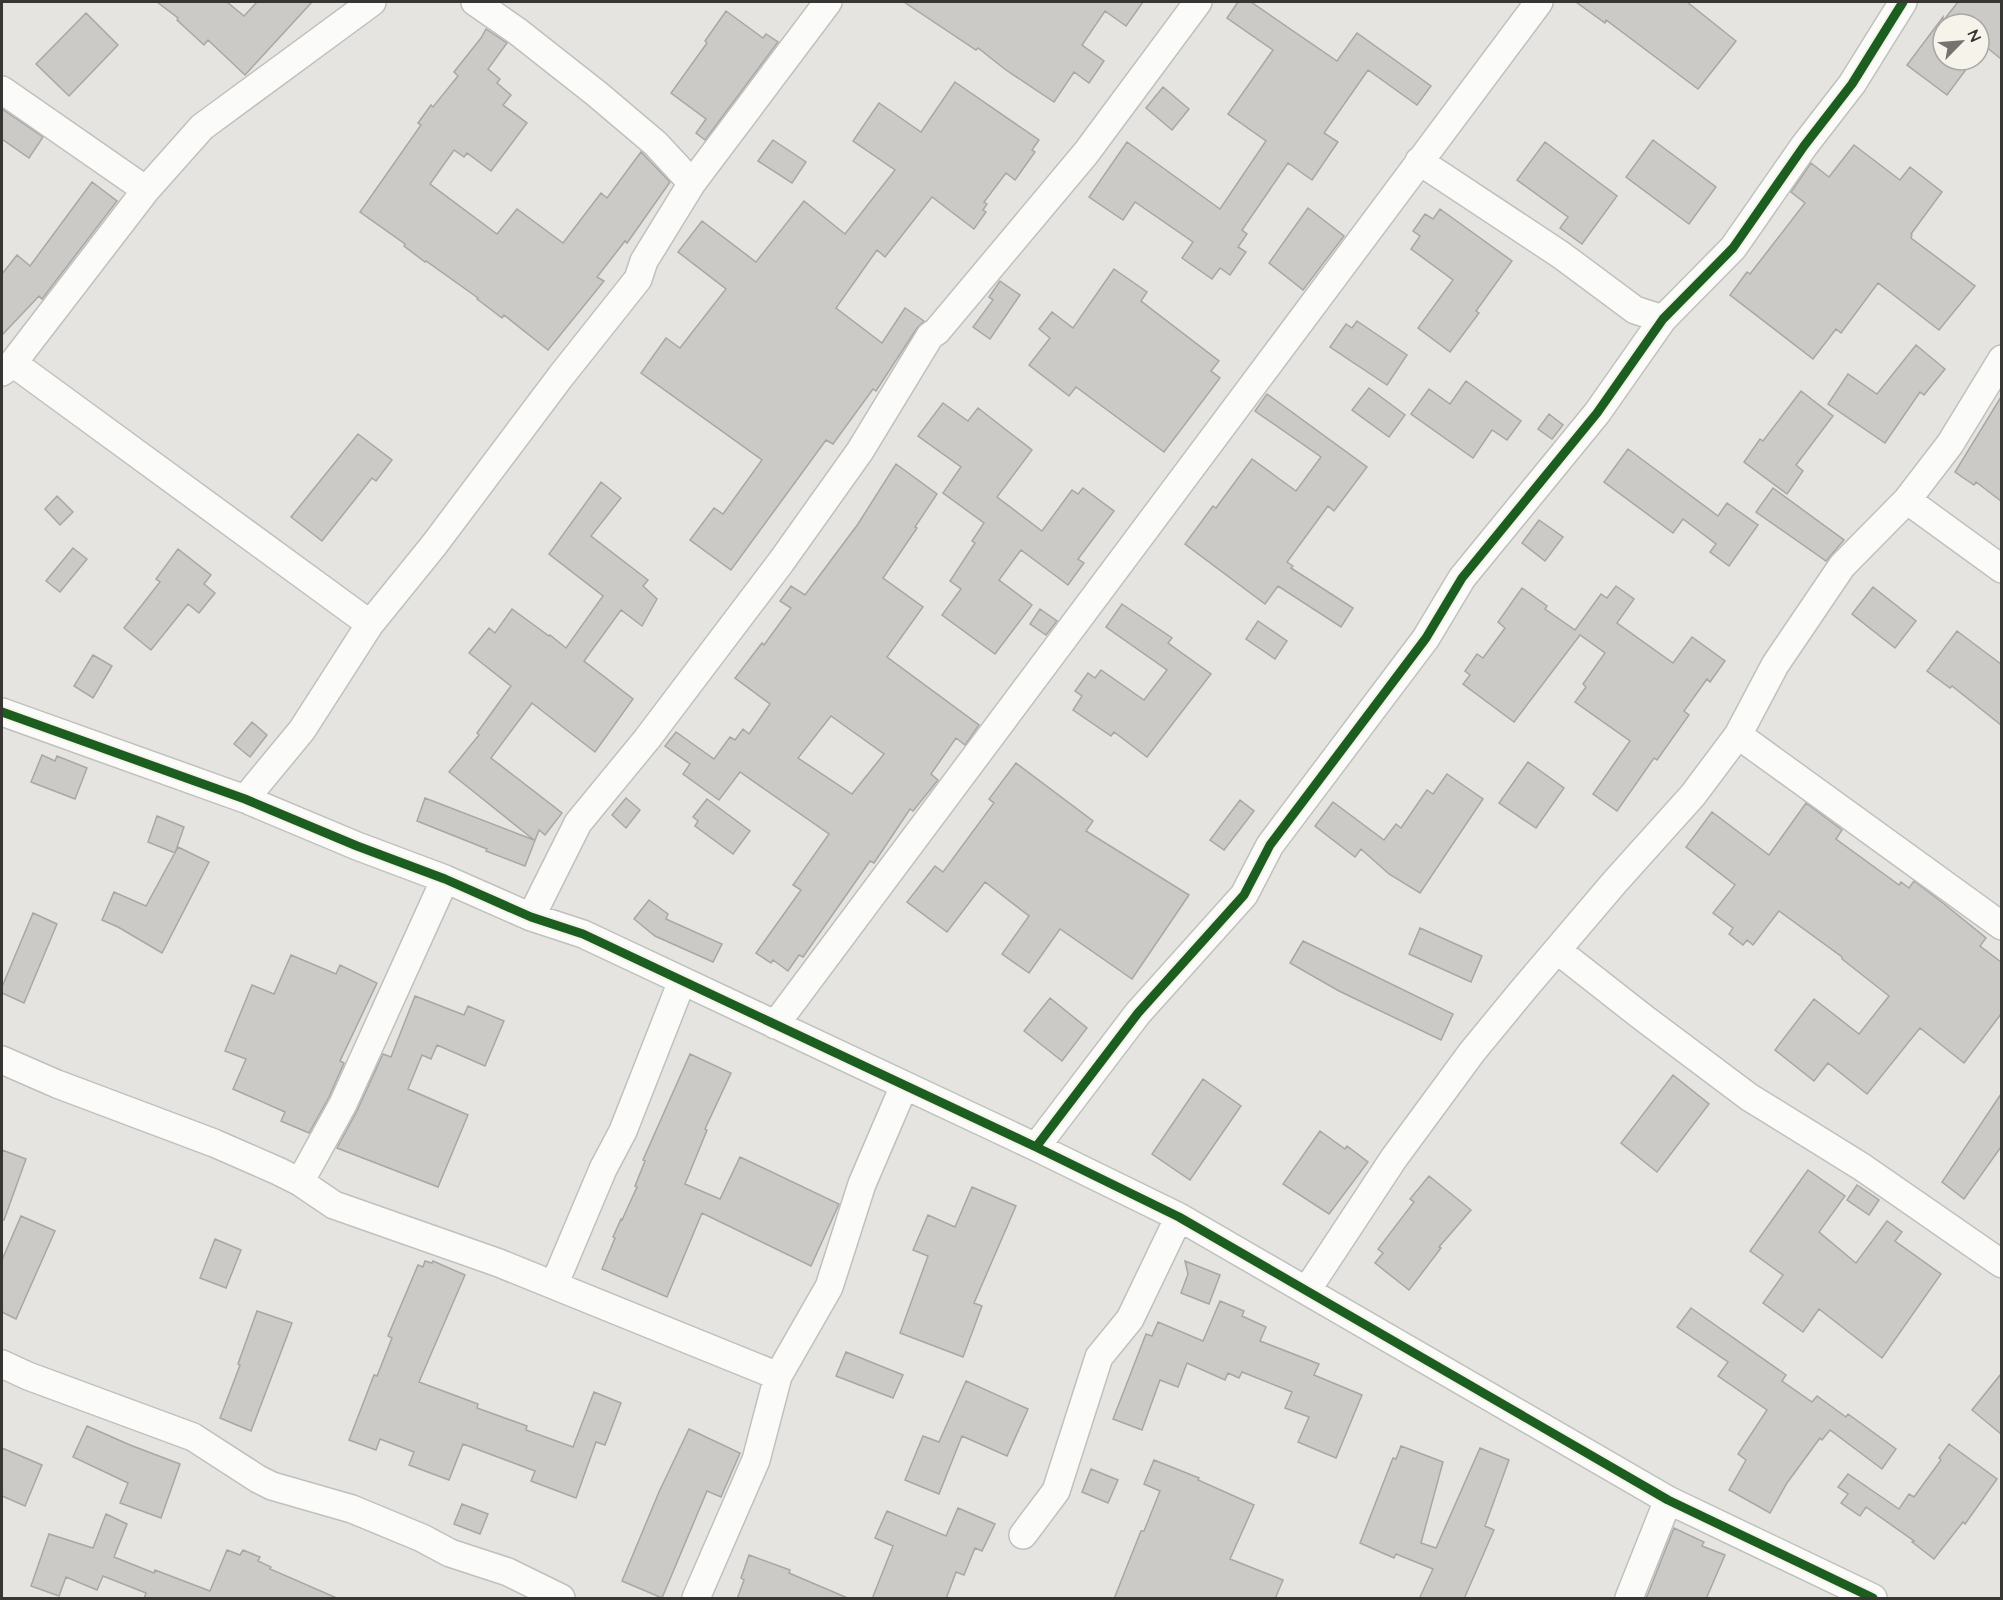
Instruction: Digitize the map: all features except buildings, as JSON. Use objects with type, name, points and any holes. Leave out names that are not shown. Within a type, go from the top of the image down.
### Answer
[{"type":"street","points":[[370,624],[7,368],[146,190],[202,127],[372,2]]},
{"type":"street","points":[[475,2],[517,30],[597,94],[656,144],[692,183]]},
{"type":"street","points":[[245,799],[302,730],[370,624],[638,279],[644,261],[692,183],[828,2]]},
{"type":"street","points":[[531,917],[578,823],[647,739],[781,562],[860,451],[930,336],[937,331],[1086,153],[1198,2]]},
{"type":"street","points":[[775,1025],[1539,2]]},
{"type":"street","points":[[1036,1147],[1138,1013],[1244,896],[1270,845],[1426,638],[1462,578],[1598,413],[1663,319],[1733,248],[1804,146],[1852,84],[1903,2]]},
{"type":"street","points":[[2,90],[146,190]]},
{"type":"street","points":[[1419,161],[1561,255],[1635,310],[1663,319]]},
{"type":"street","points":[[1635,310],[1646,344]]},
{"type":"street","points":[[1307,1290],[1394,1158],[1472,1052],[1614,883],[1693,795],[1738,735],[1775,665],[1842,566],[1907,500],[1950,444],[2001,358]]},
{"type":"street","points":[[1907,500],[2001,569]]},
{"type":"street","points":[[2,712],[245,799],[357,846],[445,879],[531,917],[583,934],[1036,1147],[1179,1217],[1668,1500],[1873,1599]]},
{"type":"street","points":[[1738,735],[2001,926]]},
{"type":"street","points":[[300,1182],[343,1104],[445,879]]},
{"type":"street","points":[[1557,950],[1749,1097],[1862,1167],[2001,1264]]},
{"type":"street","points":[[554,1285],[603,1169],[624,1131],[682,981]]},
{"type":"street","points":[[2,1060],[57,1084],[214,1143],[300,1182],[334,1204],[554,1285],[778,1376]]},
{"type":"street","points":[[696,1599],[756,1460],[778,1376],[829,1287],[862,1184],[904,1086]]},
{"type":"street","points":[[1023,1535],[1056,1491],[1099,1357],[1130,1319],[1179,1217]]},
{"type":"street","points":[[2,1364],[28,1376],[193,1437],[272,1486],[352,1509],[422,1538],[450,1553],[508,1572],[561,1599]]},
{"type":"street","points":[[1629,1599],[1668,1500]]},
{"type":"cycle path","points":[[1036,1147],[1138,1013],[1244,895],[1270,845],[1426,638],[1462,578],[1597,413],[1663,319],[1733,248],[1804,146],[1852,84],[1903,2]]},
{"type":"cycle path","points":[[2,712],[245,799],[357,846],[445,879],[531,917],[583,934],[1036,1147],[1179,1217],[1668,1500],[1873,1598]]}]
